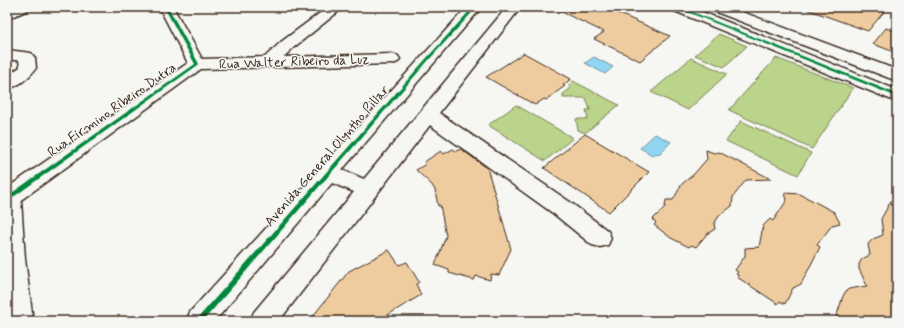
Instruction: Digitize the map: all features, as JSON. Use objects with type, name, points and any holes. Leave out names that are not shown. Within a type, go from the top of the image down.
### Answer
[{"type":"street","points":[[7,15],[23,7]]},
{"type":"street","name":"Rua Firmino Ribeiro Dutra","points":[[8,197],[197,64],[166,7]]},
{"type":"street","points":[[270,62],[288,45],[337,7]]},
{"type":"street","name":"Avenida General Olyntho Pillar","points":[[199,321],[475,7]]},
{"type":"street","points":[[263,321],[514,7]]},
{"type":"street","points":[[677,7],[897,96]]},
{"type":"street","points":[[716,7],[897,76]]},
{"type":"street","points":[[288,45],[299,61]]},
{"type":"street","points":[[7,55],[25,56],[27,58],[28,68],[7,84]]},
{"type":"street","name":"Rua Walter Ribeiro da Luz","points":[[197,64],[392,59]]},
{"type":"street","points":[[428,114],[562,208],[600,238]]},
{"type":"street","name":"Avenida General Olyntho Pillar","points":[[328,173],[368,189]]},
{"type":"street","points":[[8,197],[10,262],[15,310]]},
{"type":"green space","points":[[719,34],[747,46],[724,67],[695,55]]},
{"type":"green space","points":[[691,58],[727,74],[688,110],[651,92]]},
{"type":"green space","points":[[776,58],[853,88],[812,149],[729,110]]},
{"type":"green space","points":[[573,81],[619,105],[585,133],[578,130],[576,119],[588,119],[586,110],[590,110],[586,98],[563,98],[563,94],[570,89],[569,85]]},
{"type":"green space","points":[[516,105],[573,138],[545,161],[488,125]]},
{"type":"green space","points":[[741,121],[811,153],[798,175],[726,141]]},
{"type":"water","points":[[594,57],[613,67],[605,74],[585,63]]},
{"type":"water","points":[[655,134],[671,142],[659,154],[656,153],[654,156],[640,148]]},
{"type":"building","points":[[551,7],[604,7],[670,36],[640,61],[594,39],[604,32]]},
{"type":"building","points":[[806,7],[888,7],[868,31],[806,9]]},
{"type":"building","points":[[886,28],[897,32],[897,53],[873,44]]},
{"type":"building","points":[[524,53],[571,79],[563,85],[565,86],[546,100],[544,99],[535,105],[486,77]]},
{"type":"building","points":[[585,134],[649,172],[609,212],[544,168]]},
{"type":"building","points":[[453,149],[456,151],[461,149],[487,168],[511,249],[499,275],[491,274],[490,280],[476,276],[474,280],[449,273],[449,270],[435,265],[446,236],[440,205],[438,206],[435,190],[432,185],[416,170],[426,164],[424,162],[441,151],[444,154]]},
{"type":"building","points":[[706,150],[714,153],[719,152],[771,179],[746,180],[733,197],[732,206],[719,216],[714,224],[715,229],[707,234],[696,247],[691,245],[689,247],[671,238],[654,225],[656,223],[653,219],[665,207],[666,200],[673,200],[682,184],[694,174],[707,159]]},
{"type":"building","points":[[897,190],[897,321],[835,321],[846,291],[849,289],[867,286],[859,269],[859,264],[862,259],[870,255],[868,244],[873,239],[883,235],[881,219]]},
{"type":"building","points":[[785,193],[800,194],[834,212],[840,223],[832,225],[817,245],[820,247],[801,284],[793,288],[785,304],[780,301],[778,304],[737,277],[739,276],[736,274],[738,272],[735,270],[745,256],[745,248],[759,247],[763,226],[770,219],[773,221],[787,200]]},
{"type":"building","points":[[389,250],[399,265],[407,262],[419,282],[416,284],[421,295],[386,316],[382,321],[309,321],[349,271]]},
{"type":"cycle path","points":[[7,197],[10,197],[197,64],[166,7]]},
{"type":"cycle path","points":[[199,321],[475,7]]},
{"type":"cycle path","points":[[677,7],[897,96]]}]
